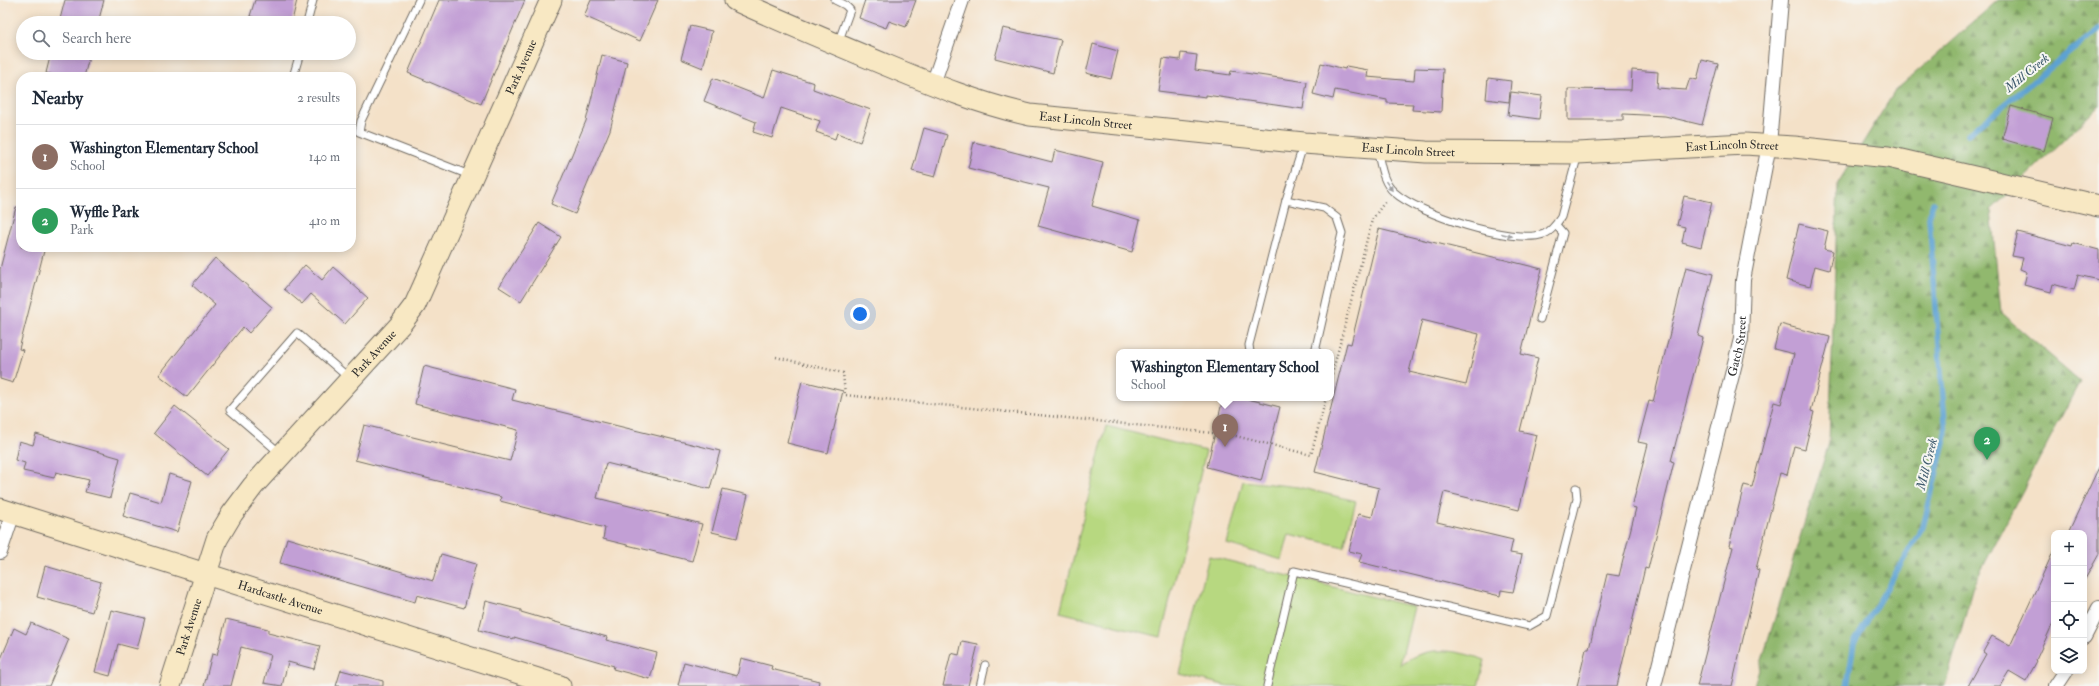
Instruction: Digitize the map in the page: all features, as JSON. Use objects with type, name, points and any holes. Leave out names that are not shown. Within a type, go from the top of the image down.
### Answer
[{"type":"street","name":"Park Avenue","points":[[170,686],[217,540],[232,514],[282,455],[400,326],[415,305],[551,0]]},
{"type":"street","name":"East Lincoln Street","points":[[735,0],[760,8],[837,45],[933,84],[994,107],[1030,115],[1377,150],[1426,152],[1578,153],[1745,144],[1769,145],[1888,157],[2099,206]]},
{"type":"street","points":[[933,84],[962,0]]},
{"type":"street","name":"Gatch Street","points":[[1654,686],[1741,339],[1743,280],[1769,145],[1781,0]]},
{"type":"street","points":[[0,552],[6,511]]},
{"type":"street","name":"Hardcastle Avenue","points":[[6,511],[205,576],[560,686]]},
{"type":"street","points":[[2087,631],[2099,608]]},
{"type":"street","points":[[2056,686],[2064,674]]},
{"type":"lane","points":[[309,16],[313,0]]},
{"type":"lane","points":[[419,0],[361,121],[359,132],[473,176]]},
{"type":"lane","points":[[834,0],[845,5],[850,10],[837,45]]},
{"type":"lane","points":[[294,72],[298,60]]},
{"type":"lane","points":[[1250,349],[1249,345],[1286,200],[1304,143]]},
{"type":"lane","points":[[1377,150],[1385,181],[1393,191],[1410,204],[1448,220],[1515,236],[1532,237],[1546,233],[1556,225],[1562,213],[1578,153]]},
{"type":"lane","points":[[1286,200],[1324,208],[1337,218],[1342,233],[1316,349]]},
{"type":"lane","points":[[1540,319],[1563,233],[1556,225]]},
{"type":"lane","points":[[282,455],[230,410],[297,333],[351,379]]},
{"type":"lane","points":[[1268,686],[1294,571],[1529,626],[1547,616],[1577,498],[1576,488]]},
{"type":"lane","points":[[980,686],[985,665]]},
{"type":"path","points":[[1334,366],[1372,220],[1393,191]]},
{"type":"path","points":[[776,357],[843,373],[845,395],[1232,435],[1311,455],[1325,401]]},
{"type":"green space","points":[[1998,0],[2099,0],[2099,106],[1991,210],[2001,313],[2080,381],[1975,582],[1945,686],[1754,686],[1829,443],[1838,183],[1895,91]]},
{"type":"green space","points":[[1106,426],[1206,451],[1161,637],[1060,612]]},
{"type":"green space","points":[[1243,481],[1298,487],[1356,501],[1344,547],[1289,534],[1282,560],[1227,544]]},
{"type":"green space","points":[[1209,556],[1414,607],[1400,665],[1410,658],[1431,652],[1442,651],[1474,656],[1485,660],[1478,686],[1228,686],[1180,674]]},
{"type":"building","points":[[65,0],[104,0],[100,16],[61,16]]},
{"type":"building","points":[[255,0],[297,0],[293,16],[250,16]]},
{"type":"building","points":[[439,0],[525,0],[481,104],[408,73]]},
{"type":"building","points":[[591,0],[658,0],[640,41],[584,16]]},
{"type":"building","points":[[865,0],[916,0],[906,27],[889,21],[886,28],[859,18]]},
{"type":"building","points":[[690,26],[712,31],[703,68],[681,59]]},
{"type":"building","points":[[1003,28],[1061,40],[1053,73],[995,58]]},
{"type":"building","points":[[1093,44],[1118,51],[1111,79],[1086,73]]},
{"type":"building","points":[[1181,53],[1197,55],[1195,70],[1230,75],[1231,71],[1307,82],[1303,109],[1206,95],[1206,97],[1158,91],[1163,58],[1180,60]]},
{"type":"building","points":[[602,55],[627,62],[610,130],[575,214],[551,204],[586,121]]},
{"type":"building","points":[[49,60],[88,60],[85,72],[46,72]]},
{"type":"building","points":[[1702,60],[1718,64],[1702,125],[1665,116],[1623,114],[1623,120],[1568,120],[1568,89],[1631,90],[1632,70],[1658,72],[1657,88],[1686,90],[1690,78],[1697,80]]},
{"type":"building","points":[[1321,63],[1345,69],[1346,66],[1368,70],[1367,77],[1414,81],[1415,68],[1443,69],[1441,112],[1412,110],[1413,104],[1387,103],[1387,100],[1335,90],[1333,99],[1313,94]]},
{"type":"building","points":[[773,70],[814,83],[813,89],[871,110],[860,142],[837,133],[835,139],[816,132],[820,121],[781,108],[772,138],[753,132],[756,122],[704,101],[713,78],[764,98]]},
{"type":"building","points":[[1488,78],[1511,81],[1509,102],[1486,99]]},
{"type":"building","points":[[1511,92],[1542,96],[1539,119],[1508,115]]},
{"type":"building","points":[[2011,106],[2053,118],[2044,151],[2002,139]]},
{"type":"building","points":[[924,128],[947,135],[935,177],[912,171]]},
{"type":"building","points":[[974,142],[1052,162],[1055,150],[1103,162],[1092,206],[1140,220],[1132,252],[1038,226],[1049,188],[968,168]]},
{"type":"building","points":[[1684,196],[1712,202],[1701,247],[1682,242],[1685,227],[1677,225]]},
{"type":"building","points":[[16,207],[16,252],[44,252],[19,349],[23,350],[13,383],[0,379],[0,269]]},
{"type":"building","points":[[539,223],[561,237],[521,301],[499,287]]},
{"type":"building","points":[[1799,224],[1828,231],[1824,249],[1833,251],[1829,270],[1815,266],[1810,286],[1786,280]]},
{"type":"building","points":[[1379,229],[1542,269],[1521,354],[1538,358],[1520,431],[1537,435],[1519,510],[1444,492],[1437,522],[1513,540],[1510,553],[1522,555],[1513,592],[1501,590],[1500,596],[1359,562],[1362,554],[1349,551],[1358,514],[1372,517],[1379,488],[1315,472],[1333,401],[1334,401],[1334,395],[1347,343],[1351,344]],"holes":[[[1422,320],[1479,334],[1466,385],[1409,372]]]},
{"type":"building","points":[[2018,232],[2072,246],[2073,243],[2099,250],[2099,280],[2078,275],[2074,290],[2053,284],[2051,292],[2024,285],[2027,272],[2020,269],[2023,258],[2012,256]]},
{"type":"building","points":[[215,258],[272,307],[249,333],[243,327],[187,397],[159,375],[215,305],[192,285]]},
{"type":"building","points":[[305,265],[322,280],[333,267],[368,298],[345,324],[311,294],[302,304],[284,289]]},
{"type":"building","points":[[1686,267],[1713,274],[1698,336],[1703,338],[1671,461],[1674,462],[1648,569],[1645,568],[1617,686],[1577,686],[1586,649],[1589,649],[1607,574],[1619,576],[1636,508],[1632,507],[1648,444],[1638,442],[1649,401],[1653,402]]},
{"type":"building","points":[[1780,324],[1830,337],[1811,411],[1814,412],[1805,449],[1794,446],[1787,475],[1780,473],[1756,569],[1759,570],[1732,686],[1697,686],[1733,547],[1729,546],[1744,485],[1752,487],[1774,402],[1781,404],[1794,354],[1774,349]]},
{"type":"building","points":[[424,366],[515,389],[512,400],[720,451],[710,489],[606,463],[597,498],[702,524],[692,561],[603,539],[605,528],[500,501],[501,497],[355,460],[364,425],[510,461],[518,430],[415,404]]},
{"type":"building","points":[[802,381],[843,391],[828,453],[787,443]]},
{"type":"building","points":[[1222,401],[1256,401],[1280,407],[1261,481],[1207,467]]},
{"type":"building","points":[[175,406],[229,449],[207,476],[154,433]]},
{"type":"building","points":[[36,434],[120,458],[110,498],[85,492],[89,480],[56,472],[54,478],[23,471],[25,463],[15,460],[19,441],[33,445]]},
{"type":"building","points":[[2099,467],[2099,554],[2087,576],[2087,530],[2069,530]]},
{"type":"building","points":[[169,474],[192,481],[177,532],[123,516],[130,493],[161,502]]},
{"type":"building","points":[[723,489],[748,495],[737,538],[712,532]]},
{"type":"building","points":[[287,538],[433,581],[441,554],[476,564],[464,608],[417,595],[415,602],[280,563]]},
{"type":"building","points":[[2051,557],[2051,628],[2036,660],[2037,661],[2026,681],[2009,671],[2000,686],[1968,686],[1986,654],[1983,652],[1992,636],[2010,646]]},
{"type":"building","points":[[45,566],[101,582],[92,612],[37,597]]},
{"type":"building","points":[[486,601],[521,610],[521,612],[607,637],[606,640],[657,653],[650,679],[613,669],[614,666],[514,637],[514,639],[479,630]]},
{"type":"building","points":[[111,610],[145,618],[137,649],[118,644],[110,676],[95,672]]},
{"type":"building","points":[[226,619],[268,629],[268,633],[320,646],[314,669],[288,662],[282,686],[264,683],[271,655],[241,647],[231,686],[204,686],[212,654],[217,655]]},
{"type":"building","points":[[31,623],[69,639],[49,686],[0,686],[0,661],[14,628],[26,634]]},
{"type":"building","points":[[962,641],[978,644],[968,686],[943,686],[951,653],[959,655]]},
{"type":"building","points":[[741,658],[772,666],[771,669],[819,681],[818,686],[678,686],[684,662],[737,676]]},
{"type":"building","points":[[341,670],[383,681],[383,686],[336,686]]},
{"type":"waterway","name":"Mill Creek","points":[[1968,134],[2099,29]]},
{"type":"waterway","name":"Mill Creek","points":[[1847,686],[1854,643],[1923,527],[1946,435],[1929,218],[1933,203]]},
{"type":"place","name":"Washington Elementary School","points":[[1225,447]]},
{"type":"place","name":"Wyffle Park","points":[[1987,460]]}]
